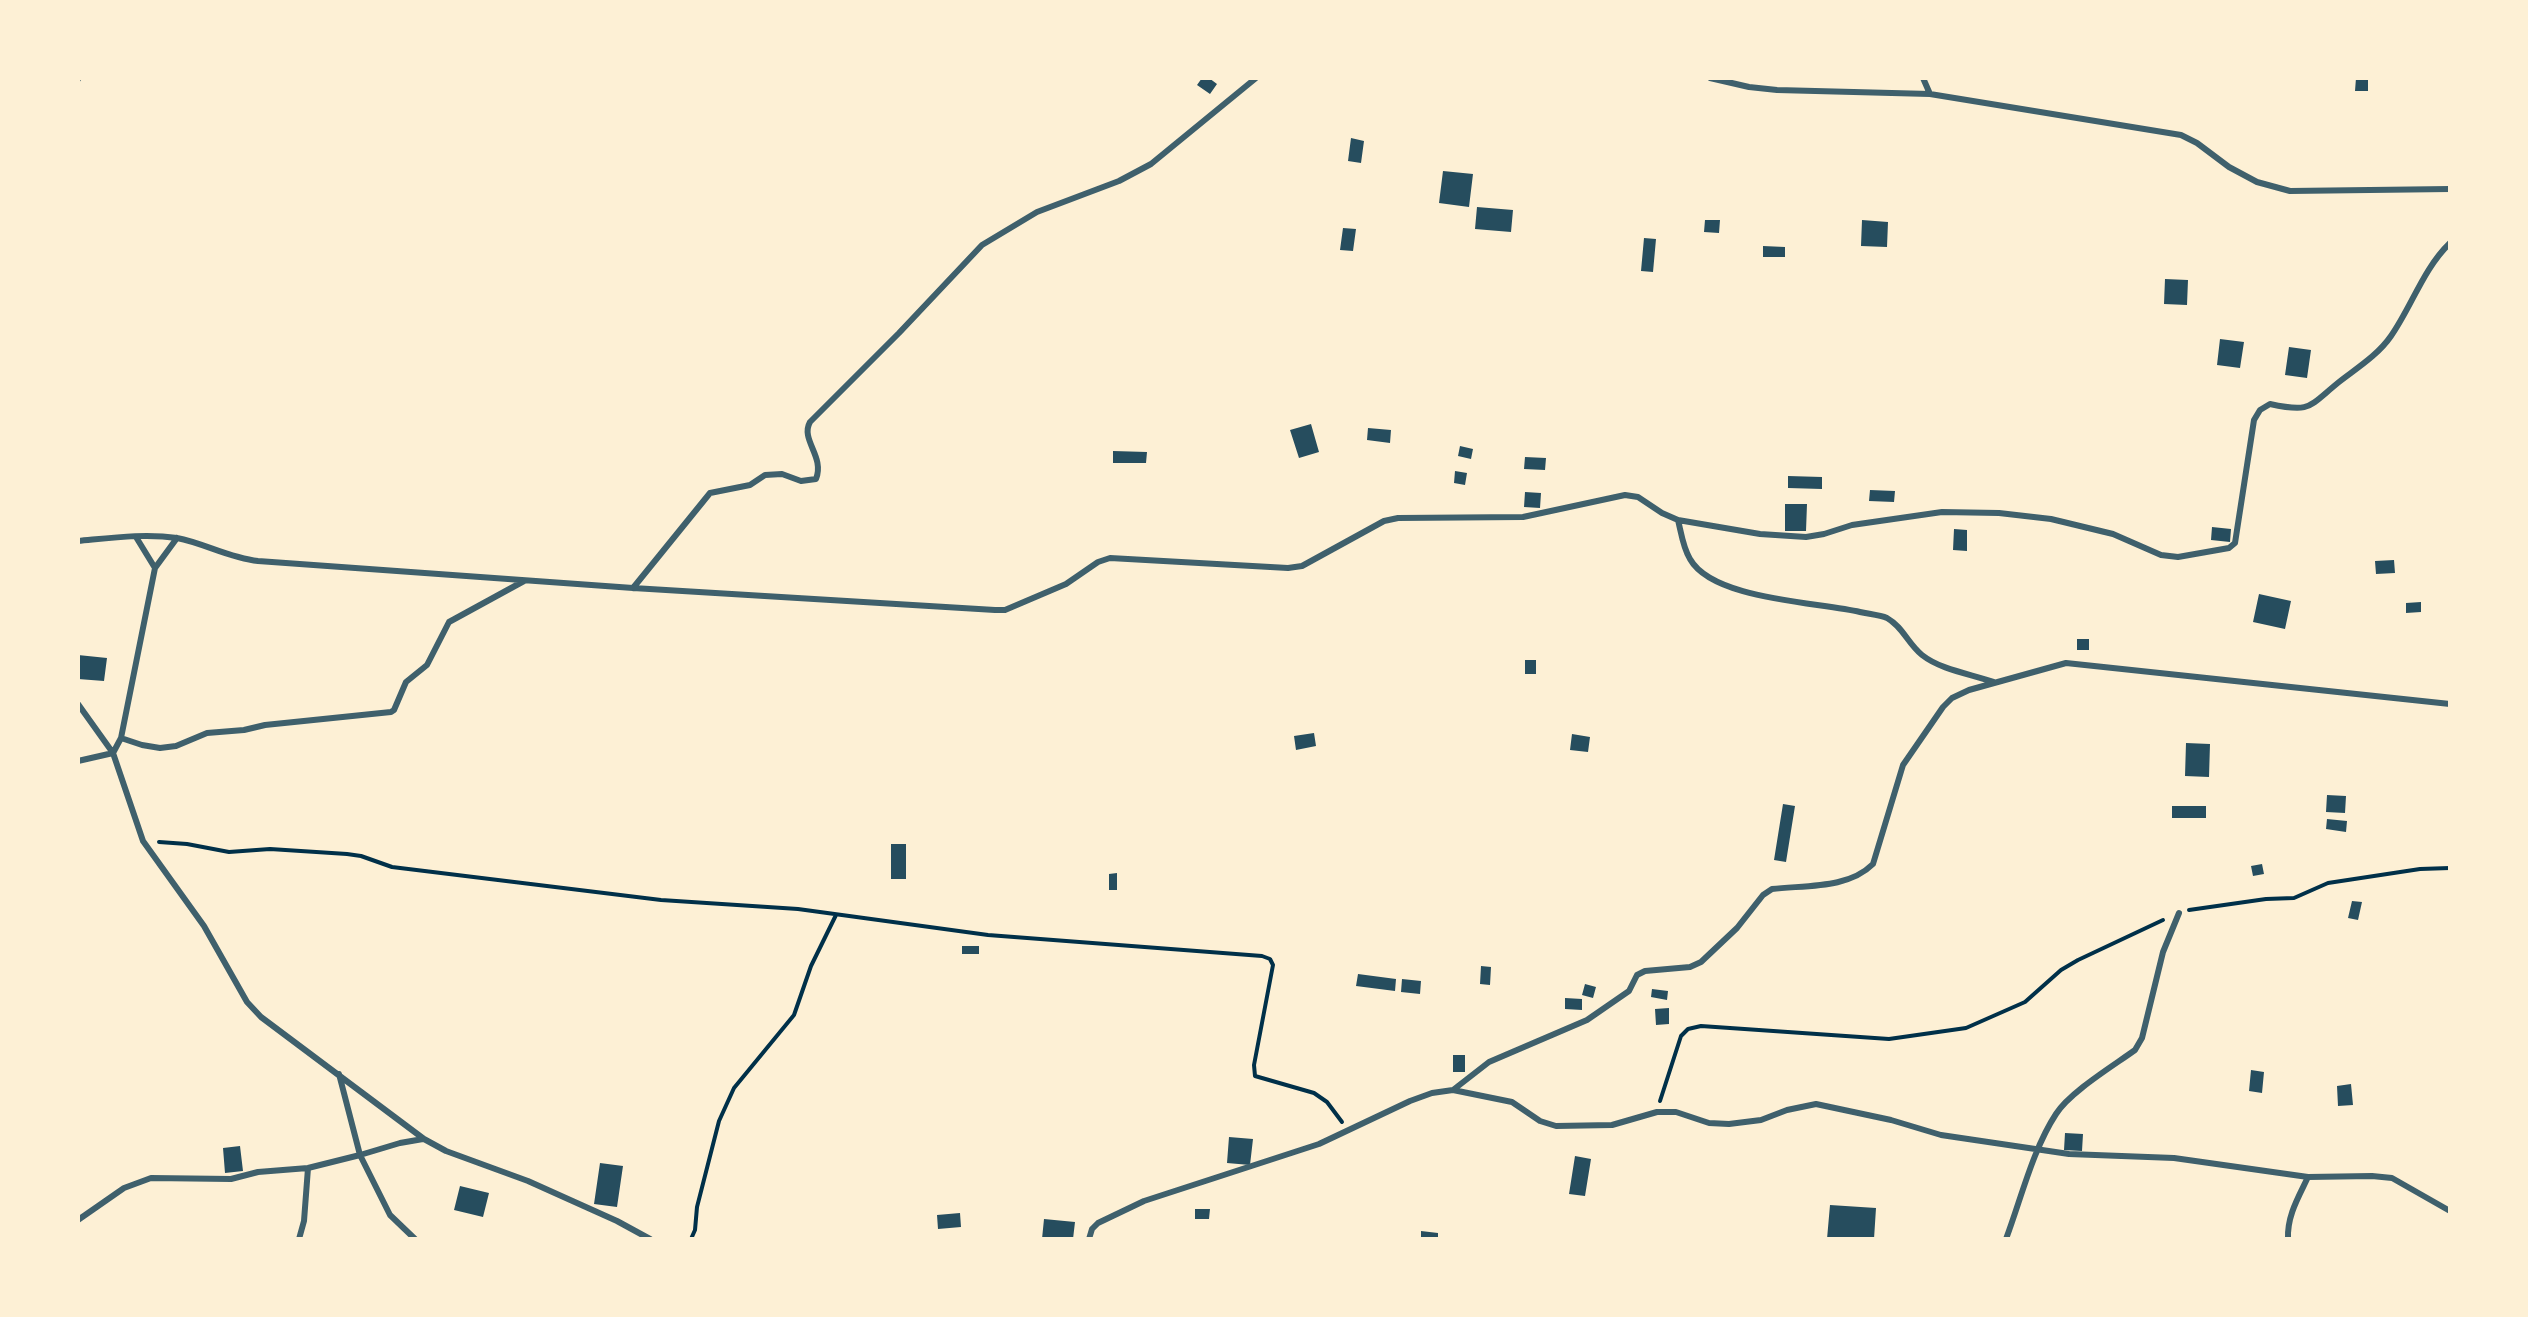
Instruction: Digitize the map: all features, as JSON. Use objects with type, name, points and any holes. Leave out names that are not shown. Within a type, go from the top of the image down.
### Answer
[{"type":"street","points":[[633,588],[710,493],[750,485],[765,475],[772,474],[782,474],[801,481],[816,479],[818,465],[814,447],[807,436],[810,422],[899,333],[982,245],[1037,212],[1119,181],[1150,164],[1256,78]]},
{"type":"street","points":[[1710,78],[1749,87],[1777,90],[1930,94],[2181,135],[2197,143],[2229,167],[2257,182],[2290,191],[2450,189]]},
{"type":"street","points":[[1923,78],[1930,94]]},
{"type":"street","points":[[78,541],[136,537],[177,538],[242,560],[525,581],[1005,610],[1066,584],[1098,562],[1110,558],[1288,568],[1302,566],[1384,521],[1398,518],[1523,517],[1625,495],[1638,497],[1662,513],[1678,520],[1760,534],[1806,537],[1852,525],[1942,512],[1999,513],[2051,519],[2113,534],[2161,555],[2178,557],[2229,548],[2235,543],[2254,420],[2260,410],[2270,404],[2292,409],[2307,407],[2376,354],[2391,336],[2423,279],[2450,243]]},
{"type":"street","points":[[1678,520],[1690,559],[1703,574],[1722,585],[1778,600],[1847,609],[1886,618],[1899,627],[1920,654],[1936,663],[1995,682]]},
{"type":"street","points":[[136,537],[155,568]]},
{"type":"street","points":[[78,761],[113,753],[121,738],[155,568],[177,538]]},
{"type":"street","points":[[121,738],[142,746],[160,748],[176,746],[219,730],[244,730],[265,725],[394,710],[406,682],[427,665],[449,622],[525,581]]},
{"type":"street","points":[[1453,1090],[1489,1062],[1587,1020],[1629,992],[1637,975],[1645,971],[1690,967],[1701,962],[1737,928],[1762,895],[1772,889],[1850,881],[1863,874],[1873,864],[1903,765],[1952,698],[1969,690],[2066,663],[2450,704]]},
{"type":"street","points":[[78,704],[113,753],[143,841],[204,926],[247,1002],[261,1017],[424,1139],[446,1151],[528,1181],[617,1221],[650,1239]]},
{"type":"street","points":[[2006,1239],[2039,1148],[2056,1113],[2067,1101],[2135,1050],[2142,1038],[2163,952],[2179,913]]},
{"type":"street","points":[[339,1074],[360,1155],[390,1215],[415,1239]]},
{"type":"street","points":[[1089,1239],[1098,1223],[1144,1201],[1319,1144],[1410,1101],[1432,1093],[1453,1090],[1512,1102],[1540,1121],[1556,1126],[1612,1125],[1657,1112],[1676,1112],[1709,1123],[1729,1124],[1761,1120],[1787,1110],[1816,1104],[1891,1120],[1941,1135],[2069,1154],[2174,1158],[2308,1177],[2392,1178],[2450,1211]]},
{"type":"street","points":[[78,1220],[124,1188],[152,1178],[231,1179],[258,1172],[308,1168],[400,1143],[424,1139]]},
{"type":"street","points":[[299,1239],[304,1221],[308,1168]]},
{"type":"street","points":[[2288,1239],[2291,1213],[2308,1177]]},
{"type":"path","points":[[143,841],[187,844],[229,852],[270,849],[347,854],[361,856],[392,867],[564,889],[701,904],[713,902],[748,908],[798,909],[988,935],[1262,956],[1270,959],[1273,965],[1254,1065],[1255,1076],[1314,1093],[1327,1102],[1349,1130]]},
{"type":"path","points":[[1657,1112],[1681,1036],[1688,1029],[1701,1026],[1889,1039],[1966,1028],[2025,1002],[2061,970],[2078,960],[2179,913],[2204,907],[2294,898],[2328,883],[2420,869],[2450,868]]},
{"type":"path","points":[[691,1239],[695,1230],[697,1207],[719,1121],[734,1088],[794,1015],[811,966],[836,915]]},
{"type":"building","points":[[1202,78],[1209,78],[1217,84],[1210,94],[1197,85]]},
{"type":"building","points":[[2356,78],[2368,78],[2368,91],[2355,91]]},
{"type":"building","points":[[1351,138],[1364,141],[1361,163],[1348,161]]},
{"type":"building","points":[[1443,171],[1473,174],[1469,207],[1439,203]]},
{"type":"building","points":[[1477,207],[1513,210],[1511,232],[1475,229]]},
{"type":"building","points":[[1705,220],[1720,220],[1719,233],[1704,232]]},
{"type":"building","points":[[1862,220],[1888,222],[1887,247],[1861,246]]},
{"type":"building","points":[[1343,228],[1356,229],[1353,251],[1340,250]]},
{"type":"building","points":[[1644,238],[1656,239],[1653,272],[1641,271]]},
{"type":"building","points":[[1763,246],[1785,247],[1785,257],[1763,257]]},
{"type":"building","points":[[2165,279],[2188,280],[2187,305],[2164,304]]},
{"type":"building","points":[[2220,339],[2244,342],[2240,368],[2217,365]]},
{"type":"building","points":[[2289,347],[2311,350],[2307,378],[2285,375]]},
{"type":"building","points":[[1311,424],[1319,452],[1299,458],[1290,430]]},
{"type":"building","points":[[1368,428],[1391,430],[1390,443],[1367,440]]},
{"type":"building","points":[[1460,446],[1473,449],[1471,459],[1458,456]]},
{"type":"building","points":[[1113,451],[1147,452],[1146,463],[1113,463]]},
{"type":"building","points":[[1525,457],[1546,458],[1545,470],[1524,469]]},
{"type":"building","points":[[1455,471],[1467,473],[1465,485],[1454,483]]},
{"type":"building","points":[[1788,476],[1822,477],[1822,489],[1788,488]]},
{"type":"building","points":[[1870,490],[1895,491],[1894,502],[1869,501]]},
{"type":"building","points":[[1525,492],[1541,493],[1540,508],[1524,507]]},
{"type":"building","points":[[1785,504],[1807,504],[1806,531],[1785,531]]},
{"type":"building","points":[[2212,527],[2231,529],[2230,542],[2211,540]]},
{"type":"building","points":[[1954,529],[1967,530],[1967,551],[1953,550]]},
{"type":"building","points":[[2394,560],[2395,573],[2376,574],[2375,561]]},
{"type":"building","points":[[2259,594],[2291,601],[2285,629],[2253,622]]},
{"type":"building","points":[[2421,602],[2421,612],[2406,613],[2406,603]]},
{"type":"building","points":[[2077,639],[2089,639],[2089,650],[2077,650]]},
{"type":"building","points":[[78,655],[107,658],[104,681],[78,679]]},
{"type":"building","points":[[1525,660],[1536,660],[1536,674],[1525,674]]},
{"type":"building","points":[[1314,733],[1316,746],[1296,750],[1294,736]]},
{"type":"building","points":[[1572,734],[1590,737],[1588,752],[1570,750]]},
{"type":"building","points":[[2186,743],[2210,744],[2209,777],[2185,776]]},
{"type":"building","points":[[2327,795],[2346,796],[2345,813],[2326,812]]},
{"type":"building","points":[[1783,804],[1795,806],[1786,862],[1774,860]]},
{"type":"building","points":[[2172,806],[2206,806],[2206,818],[2172,818]]},
{"type":"building","points":[[2327,819],[2347,821],[2346,832],[2326,829]]},
{"type":"building","points":[[891,844],[906,844],[906,879],[891,879]]},
{"type":"building","points":[[2262,864],[2264,874],[2253,876],[2251,866]]},
{"type":"building","points":[[1117,873],[1117,890],[1109,890],[1109,874]]},
{"type":"building","points":[[2352,901],[2362,902],[2358,920],[2348,918]]},
{"type":"building","points":[[962,946],[979,946],[979,954],[962,954]]},
{"type":"building","points":[[1481,966],[1491,967],[1490,985],[1480,984]]},
{"type":"building","points":[[1358,974],[1396,979],[1395,991],[1356,986]]},
{"type":"building","points":[[1402,979],[1421,981],[1420,994],[1401,992]]},
{"type":"building","points":[[1585,984],[1596,987],[1593,998],[1582,995]]},
{"type":"building","points":[[1652,989],[1668,991],[1667,1000],[1651,997]]},
{"type":"building","points":[[1565,998],[1582,999],[1582,1010],[1565,1009]]},
{"type":"building","points":[[1669,1008],[1669,1024],[1656,1025],[1655,1009]]},
{"type":"building","points":[[1453,1055],[1465,1055],[1465,1072],[1453,1072]]},
{"type":"building","points":[[2251,1070],[2264,1072],[2262,1093],[2249,1091]]},
{"type":"building","points":[[2351,1084],[2353,1105],[2338,1106],[2337,1086]]},
{"type":"building","points":[[2065,1133],[2083,1134],[2082,1151],[2064,1150]]},
{"type":"building","points":[[1229,1137],[1253,1139],[1250,1165],[1227,1163]]},
{"type":"building","points":[[240,1146],[243,1171],[225,1173],[223,1148]]},
{"type":"building","points":[[1575,1156],[1591,1159],[1585,1196],[1569,1194]]},
{"type":"building","points":[[600,1163],[623,1166],[617,1207],[594,1204]]},
{"type":"building","points":[[460,1186],[489,1193],[483,1217],[454,1210]]},
{"type":"building","points":[[1830,1205],[1876,1208],[1874,1239],[1827,1239]]},
{"type":"building","points":[[1195,1209],[1210,1209],[1209,1219],[1195,1219]]},
{"type":"building","points":[[960,1213],[961,1227],[938,1229],[937,1215]]},
{"type":"building","points":[[1044,1219],[1075,1222],[1073,1239],[1042,1239]]},
{"type":"building","points":[[1421,1231],[1438,1233],[1438,1239],[1421,1239]]}]
